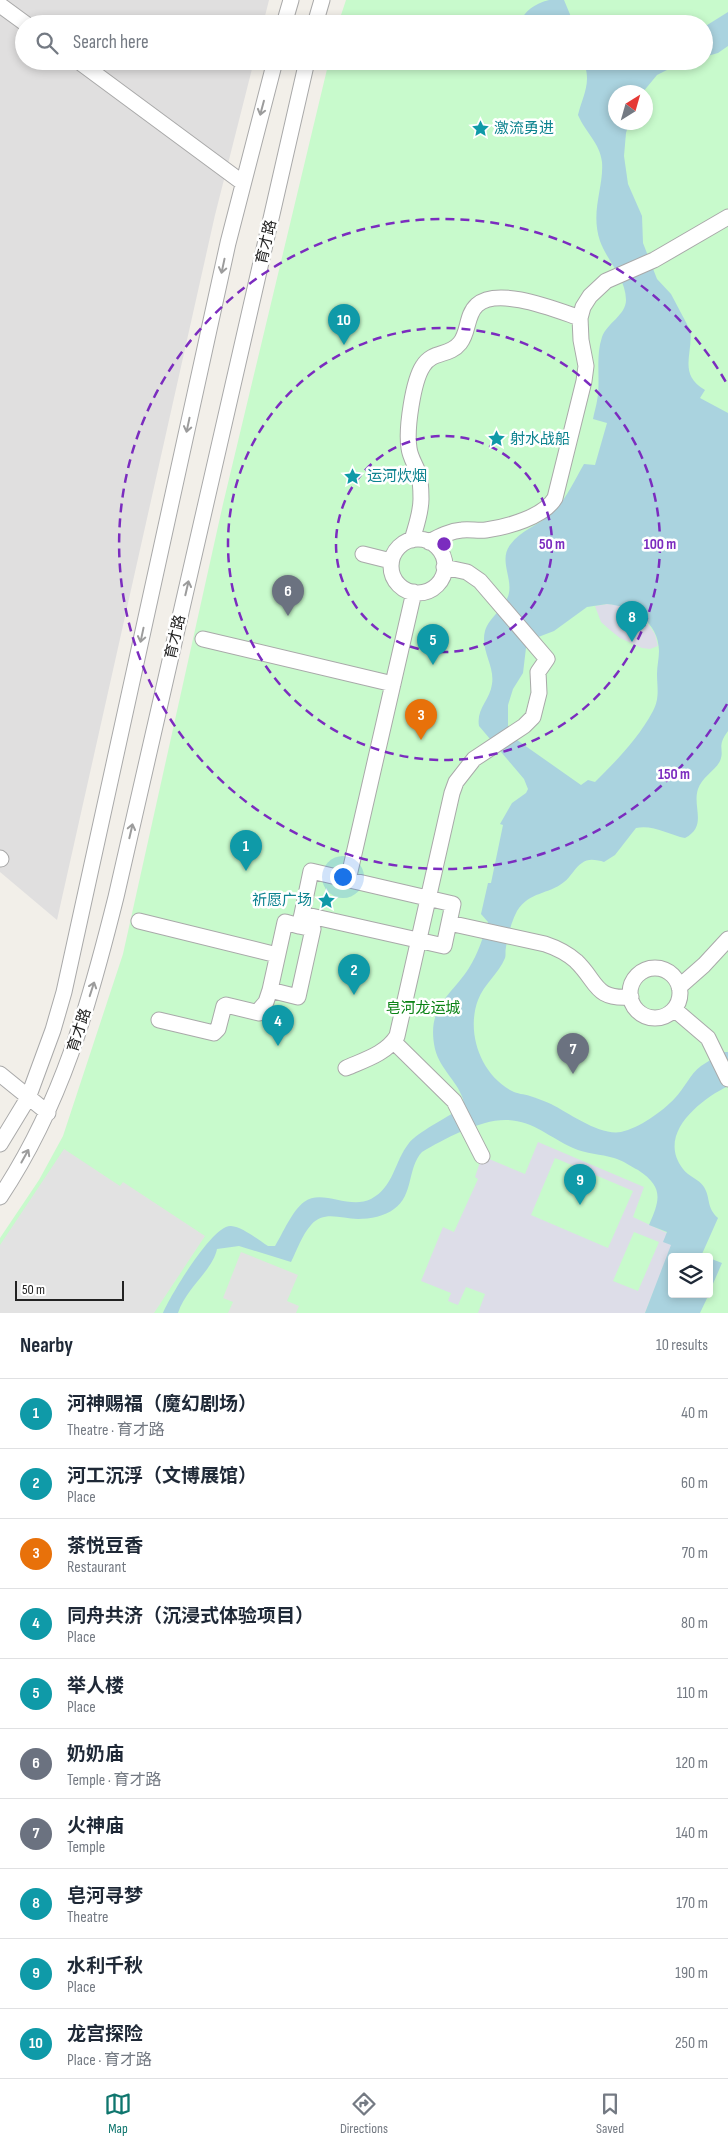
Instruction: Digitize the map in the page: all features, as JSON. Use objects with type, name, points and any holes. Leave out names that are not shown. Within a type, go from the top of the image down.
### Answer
[{"type":"street","points":[[287,15],[291,0]]},
{"type":"street","points":[[318,15],[322,0]]},
{"type":"street","points":[[0,5],[15,16]]},
{"type":"street","points":[[90,70],[243,183]]},
{"type":"street","name":"育才路","points":[[0,1144],[28,1098],[53,1030],[64,992],[226,253],[273,70]]},
{"type":"street","name":"育才路","points":[[0,1197],[48,1114],[70,1058],[95,980],[114,906],[305,70]]},
{"type":"street","points":[[429,542],[442,554],[444,567],[440,580],[427,591],[414,592],[401,587],[392,573],[391,561],[397,548],[412,540],[429,542],[454,532],[484,530],[503,526],[535,515],[551,505],[584,381],[586,366],[581,340],[580,318],[583,307],[590,296],[606,281],[654,260],[728,217]]},
{"type":"street","points":[[412,540],[421,500],[419,474],[409,448],[408,421],[421,367],[429,357],[453,350],[461,342],[471,314],[478,304],[493,299],[508,297],[580,318]]},
{"type":"street","points":[[363,554],[391,561]]},
{"type":"street","points":[[346,1068],[379,1054],[394,1042],[400,1027],[456,782],[474,759],[524,726],[533,717],[539,693],[538,672],[547,659],[480,581],[467,572],[444,567]]},
{"type":"street","points":[[348,880],[414,592]]},
{"type":"street","points":[[203,639],[393,684]]},
{"type":"street","points":[[158,1020],[214,1033],[218,1029],[224,1006],[226,1005],[258,1013],[266,1002],[270,990],[285,922],[300,920],[420,940],[444,946],[453,904],[311,871],[300,920]]},
{"type":"street","points":[[270,990],[298,997],[313,929],[300,920]]},
{"type":"street","points":[[139,921],[277,955]]},
{"type":"street","points":[[448,923],[545,944],[561,950],[577,962],[601,991],[614,998],[631,997]]},
{"type":"street","points":[[679,987],[704,965],[728,939]]},
{"type":"street","points":[[662,969],[670,973],[679,987],[680,995],[674,1009],[661,1017],[645,1016],[634,1005],[631,997],[634,981],[646,970],[662,969]]},
{"type":"street","points":[[674,1009],[708,1038],[728,1079]]},
{"type":"street","points":[[394,1042],[454,1101],[482,1156]]},
{"type":"street","points":[[0,1074],[48,1114]]},
{"type":"shaded area","points":[[0,0],[269,0],[265,15],[15,15],[15,70],[252,70],[215,215],[57,920],[0,872]]},
{"type":"shaded area","points":[[607,604],[621,605],[633,610],[645,620],[655,634],[658,646],[650,649],[642,648],[620,638],[610,630],[601,622],[595,606]]},
{"type":"shaded area","points":[[538,1142],[644,1187],[633,1217],[667,1233],[672,1245],[645,1313],[478,1313],[485,1294],[466,1287],[458,1305],[448,1301],[451,1293],[421,1281],[443,1227],[454,1232],[478,1179],[475,1177],[482,1156],[525,1174]],"holes":[[[555,1158],[633,1191],[608,1248],[531,1215]],[[634,1232],[659,1242],[638,1291],[613,1281]]]},
{"type":"shaded area","points":[[64,1149],[120,1186],[123,1182],[205,1236],[154,1313],[0,1313],[0,1245]]},
{"type":"shaded area","points":[[241,1252],[298,1275],[287,1301],[299,1306],[296,1313],[228,1313],[233,1302],[223,1298]]},
{"type":"green space","name":"皂河龙运城","points":[[346,0],[728,0],[728,1313],[0,1313],[0,1238],[39,1180],[63,1136],[123,954],[223,504],[327,70],[713,70],[713,15],[341,15]]},
{"type":"water","points":[[549,0],[564,0],[570,15],[524,15],[539,3]]},
{"type":"water","points":[[728,12],[728,46],[713,54],[713,21]]},
{"type":"water","points":[[586,70],[667,70],[657,75],[649,85],[608,85],[608,130],[627,130],[624,156],[628,184],[642,216],[643,243],[657,279],[671,294],[690,330],[689,370],[691,377],[696,384],[705,390],[700,398],[728,413],[728,731],[722,741],[720,761],[702,781],[698,789],[698,822],[692,833],[685,838],[648,827],[636,828],[615,855],[604,862],[584,861],[564,882],[533,896],[517,911],[511,924],[505,958],[478,1000],[475,1012],[475,1038],[478,1051],[484,1063],[501,1084],[514,1092],[551,1104],[594,1127],[613,1132],[628,1130],[657,1114],[675,1098],[697,1069],[724,1052],[728,1052],[728,1086],[694,1109],[678,1131],[675,1143],[676,1156],[683,1169],[704,1187],[710,1207],[718,1218],[702,1253],[668,1253],[668,1298],[707,1298],[700,1313],[645,1313],[671,1245],[663,1242],[667,1232],[649,1225],[657,1201],[656,1188],[652,1182],[638,1170],[620,1160],[578,1150],[525,1123],[507,1120],[474,1126],[422,1152],[417,1158],[405,1196],[394,1209],[382,1215],[367,1218],[358,1219],[333,1216],[316,1220],[305,1233],[291,1262],[239,1246],[217,1249],[215,1257],[187,1295],[178,1313],[163,1313],[193,1262],[203,1248],[223,1228],[236,1227],[268,1246],[275,1246],[296,1211],[304,1202],[311,1198],[319,1197],[353,1202],[371,1199],[385,1188],[409,1143],[425,1130],[460,1109],[464,1103],[462,1096],[441,1063],[435,1049],[434,1023],[442,1004],[469,968],[478,951],[488,922],[481,914],[488,883],[491,883],[503,825],[500,824],[512,803],[526,793],[528,789],[524,779],[479,726],[479,715],[492,684],[491,671],[484,645],[485,631],[490,621],[505,603],[509,593],[506,556],[510,545],[524,532],[545,519],[555,510],[569,491],[584,464],[595,465],[607,423],[593,419],[598,393],[600,345],[604,332],[620,315],[626,300],[623,284],[603,248],[597,230],[596,220],[602,172],[601,155],[578,115],[587,79]],"holes":[[[607,604],[616,605],[634,612],[649,624],[658,641],[657,702],[641,731],[619,757],[595,782],[588,780],[581,785],[517,740],[508,729],[508,705],[513,689],[523,673],[526,648],[533,639],[554,631],[587,607]]]},
{"type":"water","points":[[713,1260],[722,1263],[713,1284]]},
{"type":"place","name":"激流勇进","points":[[480,128]]},
{"type":"place","name":"龙宫探险","points":[[344,345]]},
{"type":"place","name":"射水战船","points":[[496,439]]},
{"type":"place","name":"运河炊烟","points":[[353,476]]},
{"type":"place","name":"奶奶庙","points":[[288,616]]},
{"type":"place","name":"皂河寻梦","points":[[632,642]]},
{"type":"place","name":"举人楼","points":[[433,665]]},
{"type":"place","name":"茶悦豆香","points":[[421,740]]},
{"type":"place","name":"河神赐福（魔幻剧场）","points":[[246,871]]},
{"type":"place","name":"祈愿广场","points":[[326,900]]},
{"type":"place","name":"河工沉浮（文博展馆）","points":[[354,995]]},
{"type":"place","name":"同舟共济（沉浸式体验项目）","points":[[278,1046]]},
{"type":"place","name":"火神庙","points":[[573,1074]]},
{"type":"place","name":"水利千秋","points":[[580,1205]]}]
